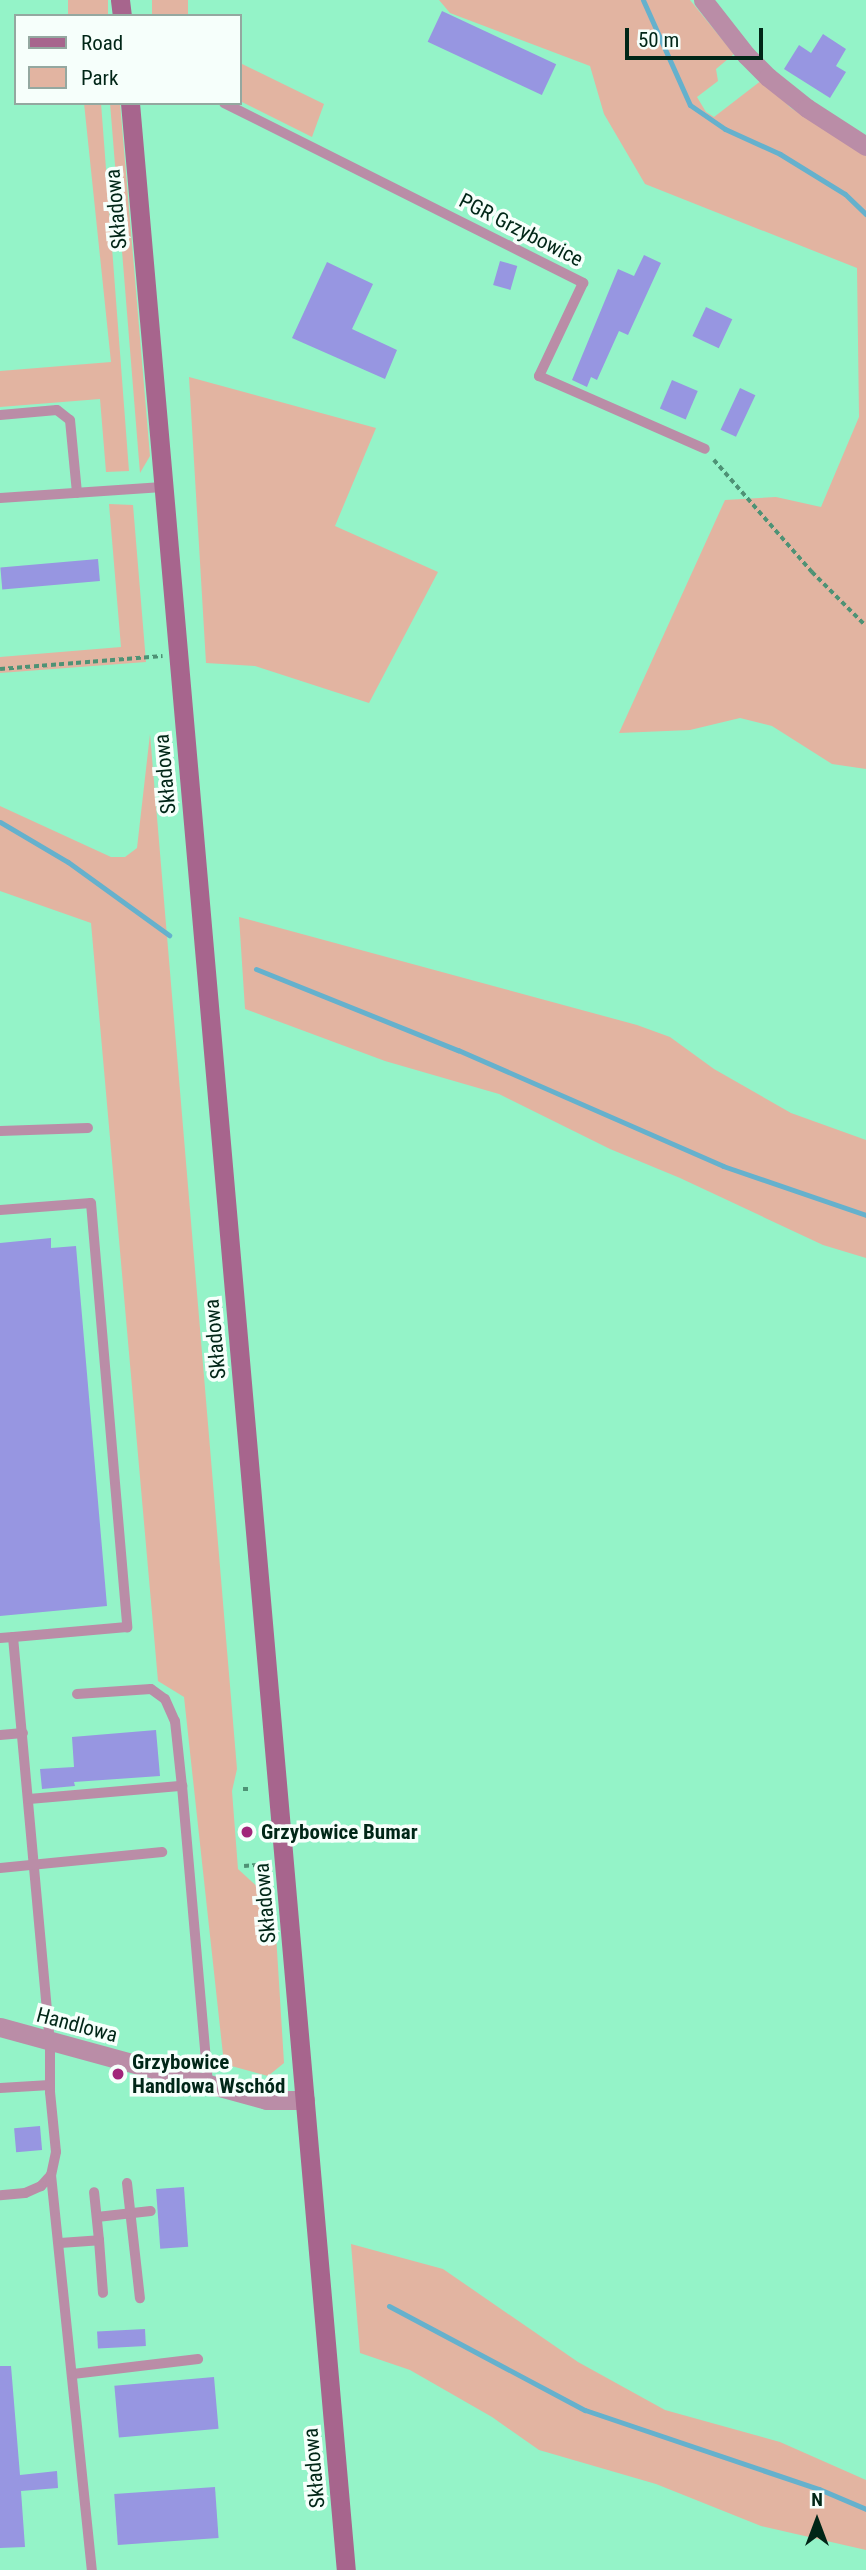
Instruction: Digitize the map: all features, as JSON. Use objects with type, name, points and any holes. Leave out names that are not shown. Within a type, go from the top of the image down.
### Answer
[{"type":"main road","name":"Składowa","points":[[130,105],[346,2570]]},
{"type":"street","points":[[704,0],[746,55],[768,77],[793,98],[866,146]]},
{"type":"street","name":"Handlowa","points":[[0,2027],[266,2100],[305,2100]]},
{"type":"lane","name":"PGR Grzybowice","points":[[228,105],[583,283],[539,376],[705,449]]},
{"type":"lane","points":[[0,415],[57,410],[70,420],[76,493]]},
{"type":"lane","points":[[0,498],[163,487]]},
{"type":"lane","points":[[0,1131],[88,1128]]},
{"type":"lane","points":[[0,1210],[91,1203],[127,1627],[0,1638]]},
{"type":"lane","points":[[13,1637],[50,2041],[50,2085],[56,2151],[51,2175],[92,2570]]},
{"type":"lane","points":[[77,1694],[151,1689],[165,1699],[175,1721],[208,2084]]},
{"type":"lane","points":[[0,1735],[23,1733]]},
{"type":"lane","points":[[29,1799],[182,1786]]},
{"type":"lane","points":[[0,1868],[162,1852]]},
{"type":"lane","points":[[0,2088],[50,2085]]},
{"type":"lane","points":[[0,2195],[25,2193],[41,2186],[51,2175]]},
{"type":"lane","points":[[127,2183],[140,2298]]},
{"type":"lane","points":[[94,2192],[103,2293]]},
{"type":"lane","points":[[97,2217],[151,2211]]},
{"type":"lane","points":[[60,2243],[99,2240]]},
{"type":"lane","points":[[73,2374],[198,2359]]},
{"type":"path","points":[[705,449],[812,572],[866,626]]},
{"type":"path","points":[[0,669],[178,654]]},
{"type":"path","points":[[243,1789],[249,1788]]},
{"type":"path","points":[[244,1866],[256,1865]]},
{"type":"green space","points":[[68,0],[108,0],[108,14],[68,14]]},
{"type":"green space","points":[[152,0],[188,0],[188,14],[152,14]]},
{"type":"green space","points":[[439,0],[690,0],[734,54],[716,69],[718,81],[697,97],[706,112],[714,117],[762,80],[791,108],[866,156],[866,769],[832,764],[772,726],[740,718],[690,730],[619,733],[725,500],[776,497],[821,507],[859,417],[857,268],[645,184],[604,114],[590,66],[450,13]]},
{"type":"green space","points":[[242,64],[324,104],[312,137],[242,102]]},
{"type":"green space","points":[[84,105],[101,105],[129,471],[106,472],[100,399],[0,407],[0,371],[111,362]]},
{"type":"green space","points":[[110,105],[120,105],[150,456],[140,473]]},
{"type":"green space","points":[[189,377],[376,428],[335,526],[438,572],[369,703],[255,666],[206,663]]},
{"type":"green space","points":[[109,504],[133,505],[146,662],[0,673],[0,657],[121,647]]},
{"type":"green space","points":[[150,734],[237,1769],[232,1791],[238,1869],[274,1902],[284,2063],[268,2076],[224,2064],[184,1697],[158,1681],[91,923],[0,891],[0,806],[111,857],[125,857],[137,848]]},
{"type":"green space","points":[[239,917],[637,1025],[670,1037],[714,1069],[791,1113],[866,1140],[866,1258],[823,1245],[680,1178],[610,1149],[499,1094],[385,1061],[245,1009]]},
{"type":"green space","points":[[351,2244],[443,2269],[578,2362],[665,2410],[780,2442],[866,2480],[866,2550],[761,2526],[656,2484],[539,2450],[492,2417],[410,2370],[360,2353]]},
{"type":"building","points":[[442,11],[556,64],[542,95],[428,42]]},
{"type":"building","points":[[823,34],[846,49],[836,66],[846,72],[830,98],[784,69],[799,45],[811,53]]},
{"type":"building","points":[[644,255],[661,263],[628,335],[619,331],[597,380],[591,377],[587,387],[572,380],[618,269],[634,276]]},
{"type":"building","points":[[500,261],[517,266],[510,290],[493,285]]},
{"type":"building","points":[[327,262],[373,284],[352,329],[397,350],[385,379],[292,338]]},
{"type":"building","points":[[706,307],[732,319],[719,348],[692,336]]},
{"type":"building","points":[[672,380],[698,391],[686,419],[660,409]]},
{"type":"building","points":[[740,388],[755,395],[736,437],[721,430]]},
{"type":"building","points":[[98,559],[100,581],[2,589],[0,568]]},
{"type":"building","points":[[51,1238],[51,1248],[76,1246],[107,1606],[0,1616],[0,1243]]},
{"type":"building","points":[[156,1730],[160,1776],[74,1782],[75,1786],[42,1789],[40,1769],[74,1767],[72,1737]]},
{"type":"building","points":[[40,2126],[42,2150],[16,2152],[14,2128]]},
{"type":"building","points":[[184,2187],[188,2247],[160,2249],[156,2189]]},
{"type":"building","points":[[145,2329],[146,2346],[98,2348],[97,2332]]},
{"type":"building","points":[[0,2366],[11,2366],[20,2475],[57,2471],[58,2488],[21,2491],[25,2547],[0,2548]]},
{"type":"building","points":[[214,2377],[219,2429],[119,2438],[114,2386]]},
{"type":"building","points":[[215,2487],[219,2538],[118,2545],[114,2494]]},
{"type":"waterway","points":[[643,0],[690,105],[725,129],[780,154],[845,194],[866,214]]},
{"type":"waterway","points":[[0,822],[68,862],[169,935]]},
{"type":"waterway","points":[[256,969],[458,1050],[723,1166],[866,1215]]},
{"type":"waterway","points":[[389,2306],[585,2410],[819,2489],[866,2509]]},
{"type":"place","name":"Grzybowice Bumar","points":[[247,1832]]},
{"type":"place","name":"Grzybowice Handlowa Wschód","points":[[118,2074]]}]
